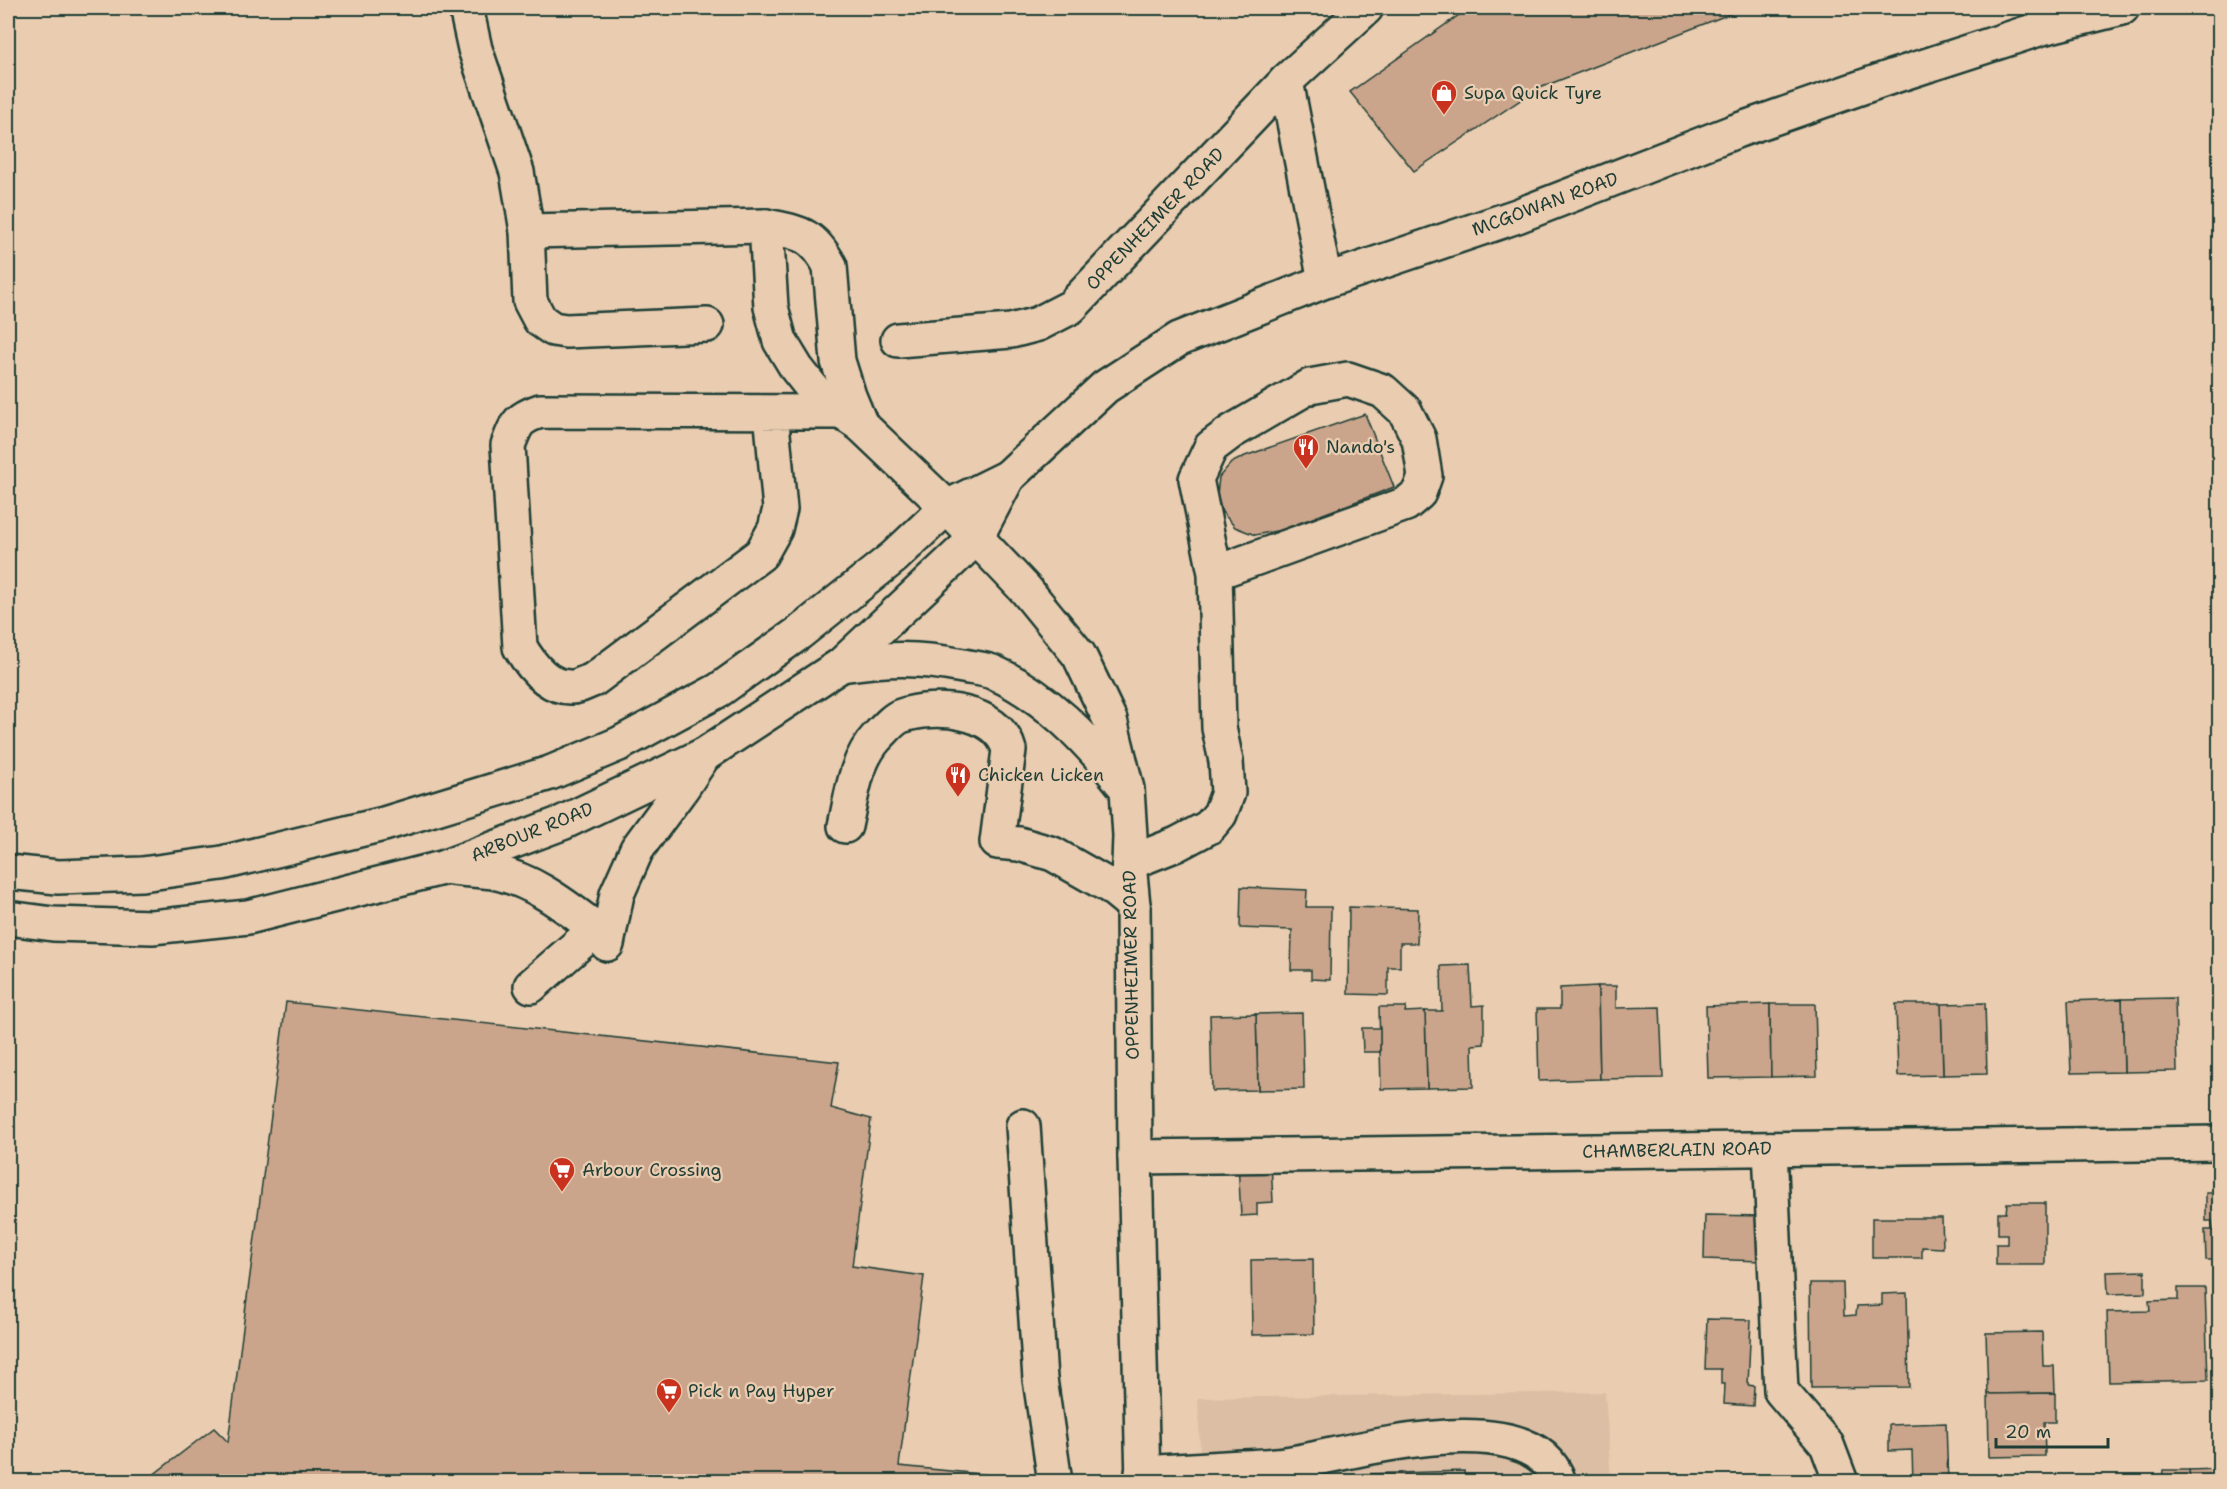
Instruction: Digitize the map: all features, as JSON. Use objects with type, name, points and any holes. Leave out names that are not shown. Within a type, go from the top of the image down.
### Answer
[{"type":"street","points":[[466,8],[475,49],[517,172],[527,231],[530,301],[540,320],[553,329],[566,332],[707,325]]},
{"type":"street","name":"MCGOWAN ROAD","points":[[948,507],[1008,477],[1105,387],[1179,339],[1326,281],[1517,216],[1736,131],[2042,28],[2122,8]]},
{"type":"street","name":"OPPENHEIMER ROAD","points":[[898,340],[1011,331],[1038,324],[1071,307],[1286,81],[1362,9]]},
{"type":"street","points":[[1286,81],[1326,281]]},
{"type":"street","points":[[527,231],[766,226],[788,230],[809,238],[824,254],[830,266],[838,362],[849,396],[851,418],[771,412],[540,411],[523,417],[518,422],[508,445],[520,647],[530,663],[542,675],[571,688],[593,680],[761,554],[775,529],[780,509],[771,412]]},
{"type":"street","name":"OPPENHEIMER ROAD","points":[[766,226],[771,307],[780,341],[797,369],[820,398],[851,418],[948,507],[1026,590],[1079,656],[1110,720],[1127,789],[1130,836],[1143,1477]]},
{"type":"street","points":[[1129,863],[1178,844],[1209,827],[1220,814],[1228,793],[1226,761],[1219,728],[1215,573],[1196,479],[1211,447],[1231,432],[1310,386],[1348,379],[1383,391],[1405,411],[1419,439],[1425,476],[1419,493],[1406,504],[1215,573]]},
{"type":"street","name":"MCGOWAN ROAD","points":[[976,538],[1008,477]]},
{"type":"street","points":[[8,872],[58,877],[142,874],[222,863],[384,824],[550,773],[619,744],[719,690],[808,626],[894,557],[948,507]]},
{"type":"street","name":"ARBOUR ROAD","points":[[8,918],[53,924],[152,927],[248,917],[442,868],[562,823],[704,755],[841,665],[976,538]]},
{"type":"street","points":[[841,665],[882,658],[927,659],[993,672],[1048,705],[1096,750],[1127,789]]},
{"type":"street","points":[[845,826],[858,766],[876,738],[899,716],[926,710],[964,713],[985,722],[997,731],[1006,741],[1009,750],[998,842],[1019,844],[1053,854],[1111,887],[1133,905]]},
{"type":"street","points":[[531,986],[597,932],[637,849],[704,755]]},
{"type":"street","points":[[442,868],[494,873],[526,883],[555,898],[597,932]]},
{"type":"street","points":[[1023,1126],[1040,1379],[1055,1482]]},
{"type":"street","name":"CHAMBERLAIN ROAD","points":[[1135,1157],[2220,1143]]},
{"type":"street","points":[[1770,1149],[1781,1391],[1827,1445],[1841,1482]]},
{"type":"street","points":[[1143,1477],[1291,1473],[1409,1440],[1490,1436],[1528,1447],[1545,1460],[1559,1482]]},
{"type":"shaded area","points":[[1605,1392],[1611,1481],[1201,1481],[1198,1398]]},
{"type":"building","points":[[1469,8],[1745,8],[1537,89],[1414,171],[1350,92]]},
{"type":"building","name":"Nando's","points":[[1365,414],[1394,487],[1281,530],[1255,535],[1235,527],[1222,512],[1217,496],[1219,477],[1231,463]]},
{"type":"building","points":[[1241,887],[1307,890],[1306,907],[1331,907],[1330,980],[1311,979],[1311,970],[1291,970],[1292,930],[1240,928]]},
{"type":"building","points":[[1349,907],[1418,909],[1417,943],[1400,943],[1400,967],[1388,967],[1388,995],[1348,994]]},
{"type":"building","points":[[1470,965],[1472,1006],[1484,1005],[1484,1044],[1472,1045],[1473,1087],[1427,1088],[1425,1011],[1442,1011],[1441,966]]},
{"type":"building","points":[[1598,986],[1600,1079],[1539,1081],[1537,1009],[1560,1009],[1560,988]]},
{"type":"building","points":[[1598,986],[1616,986],[1616,1008],[1660,1007],[1663,1078],[1600,1079]]},
{"type":"building","points":[[2175,998],[2177,1071],[2124,1072],[2122,999]]},
{"type":"building","points":[[2122,999],[2124,1072],[2071,1073],[2068,1001]]},
{"type":"building","name":"Arbour Crossing","points":[[286,1002],[839,1062],[831,1108],[871,1119],[852,1266],[924,1276],[899,1466],[1001,1476],[1000,1482],[150,1482],[148,1479],[214,1428],[228,1442]]},
{"type":"building","points":[[1985,1003],[1987,1074],[1943,1075],[1941,1004]]},
{"type":"building","points":[[1770,1004],[1771,1077],[1708,1078],[1706,1006]]},
{"type":"building","points":[[1770,1004],[1815,1004],[1817,1076],[1771,1077]]},
{"type":"building","points":[[1896,1004],[1941,1004],[1943,1075],[1898,1076]]},
{"type":"building","points":[[1379,1007],[1406,1007],[1405,1012],[1425,1011],[1427,1088],[1381,1089]]},
{"type":"building","points":[[1302,1013],[1304,1089],[1258,1090],[1256,1014]]},
{"type":"building","points":[[1256,1014],[1258,1090],[1212,1091],[1210,1015]]},
{"type":"building","points":[[1362,1028],[1380,1028],[1380,1052],[1363,1052]]},
{"type":"building","points":[[1271,1162],[1273,1202],[1257,1203],[1257,1215],[1241,1216],[1238,1163]]},
{"type":"building","points":[[2206,1193],[2220,1193],[2220,1260],[2206,1260],[2205,1230],[2213,1230],[2212,1221],[2206,1221]]},
{"type":"building","points":[[2007,1203],[2045,1203],[2045,1265],[1996,1265],[1996,1244],[2007,1244],[2007,1234],[1998,1234],[1998,1213],[2006,1213]]},
{"type":"building","points":[[1705,1215],[1763,1216],[1761,1261],[1704,1259]]},
{"type":"building","points":[[1872,1218],[1942,1218],[1943,1248],[1922,1247],[1922,1258],[1872,1258]]},
{"type":"building","points":[[1313,1259],[1314,1334],[1252,1335],[1251,1260]]},
{"type":"building","points":[[2145,1271],[2145,1293],[2108,1294],[2107,1272]]},
{"type":"building","points":[[1810,1283],[1843,1283],[1844,1316],[1856,1315],[1857,1306],[1882,1305],[1882,1294],[1907,1293],[1909,1387],[1811,1388]]},
{"type":"building","points":[[2178,1288],[2205,1288],[2208,1380],[2109,1382],[2107,1312],[2150,1311],[2149,1301],[2178,1300]]},
{"type":"building","points":[[1707,1319],[1751,1320],[1748,1385],[1754,1386],[1753,1406],[1724,1404],[1725,1384],[1721,1384],[1721,1369],[1705,1369]]},
{"type":"building","points":[[2042,1332],[2043,1366],[2054,1366],[2055,1393],[1988,1394],[1986,1333]]},
{"type":"building","points":[[2055,1393],[2055,1422],[2044,1422],[2045,1456],[1989,1457],[1988,1394]]},
{"type":"building","points":[[1946,1423],[1948,1482],[1913,1482],[1912,1450],[1889,1451],[1889,1425]]},
{"type":"building","points":[[2218,1469],[2220,1482],[2190,1482],[2189,1470]]},
{"type":"building","points":[[2163,1470],[2189,1470],[2190,1482],[2139,1482],[2162,1481]]},
{"type":"building","points":[[1464,1471],[1465,1482],[1364,1482],[1364,1474]]},
{"type":"place","name":"Supa Quick Tyre","points":[[1444,116]]},
{"type":"place","name":"Nando's","points":[[1306,470]]},
{"type":"place","name":"Chicken Licken","points":[[958,798]]},
{"type":"place","name":"Arbour Crossing","points":[[562,1193]]},
{"type":"place","name":"Pick n Pay Hyper","points":[[669,1414]]}]
